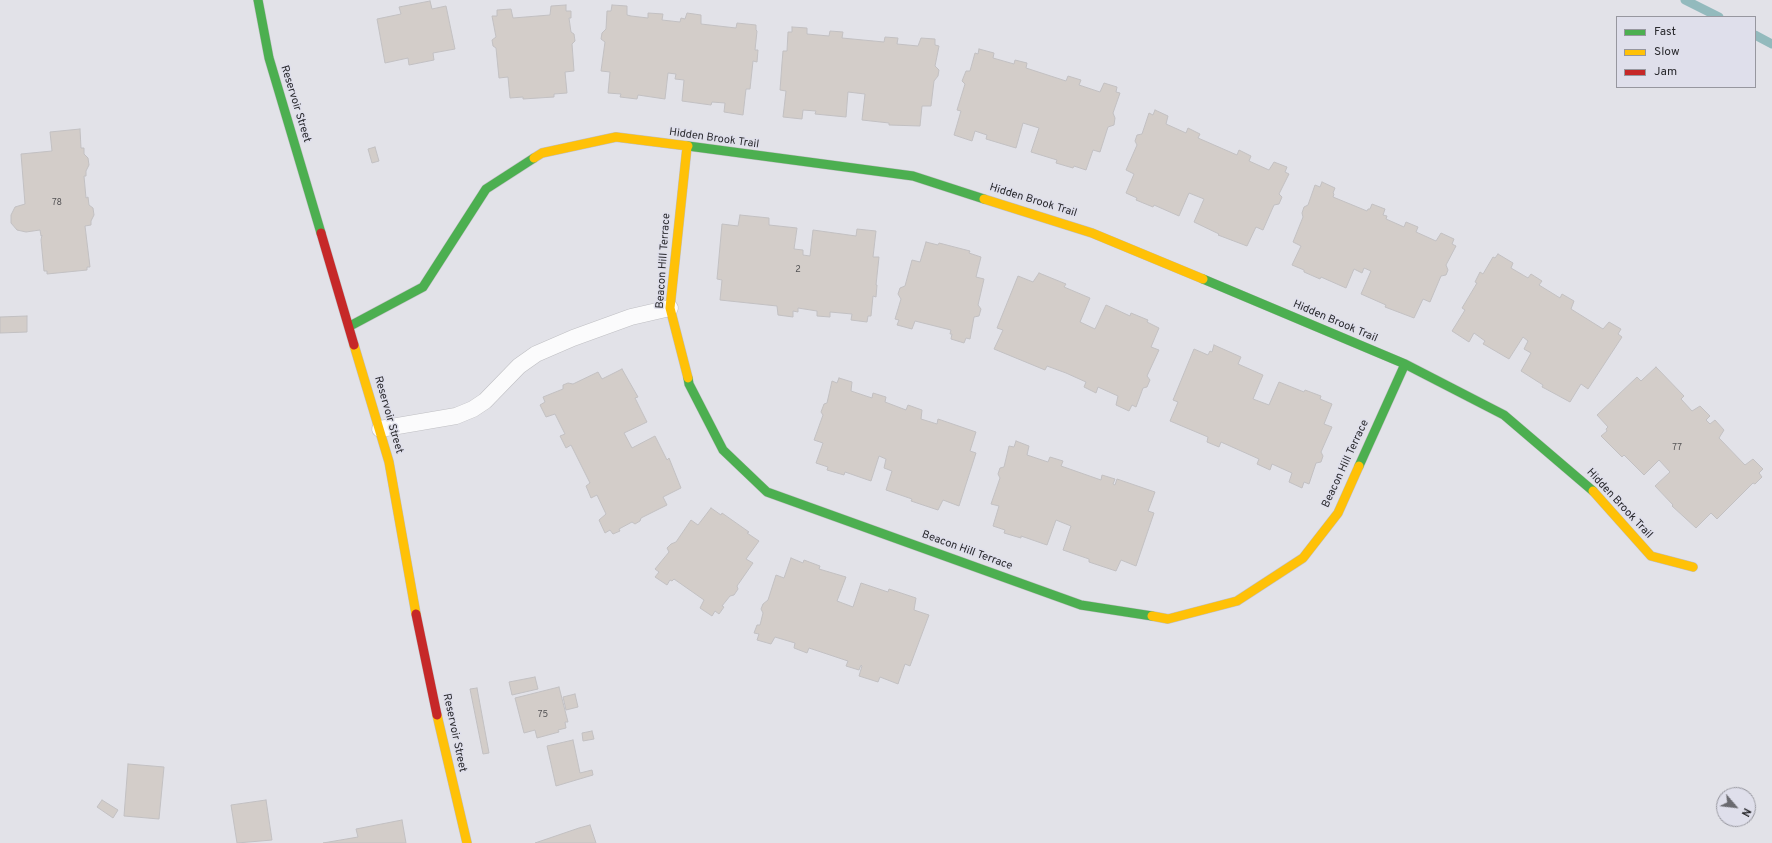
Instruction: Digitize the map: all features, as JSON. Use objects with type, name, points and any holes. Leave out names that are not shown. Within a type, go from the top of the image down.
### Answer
[{"type":"street","name":"Reservoir Street","points":[[258,0],[269,58],[350,326],[389,462],[416,616],[457,805],[467,843]]},
{"type":"street","name":"Hidden Brook Trail","points":[[350,326],[424,287],[486,189],[542,153],[616,137],[913,176],[1092,232],[1405,364],[1504,415],[1588,486],[1651,556],[1693,567]]},
{"type":"street","name":"Beacon Hill Terrace","points":[[687,147],[670,308],[689,384],[723,450],[767,492],[1081,605],[1168,619],[1237,601],[1303,558],[1338,513],[1405,364]]},
{"type":"lane","points":[[380,429],[456,416],[473,409],[485,401],[519,366],[536,354],[573,338],[631,317],[670,308]]},
{"type":"building","points":[[430,1],[432,9],[446,6],[455,49],[433,53],[434,60],[409,65],[408,58],[385,63],[377,19],[401,14],[399,7]]},
{"type":"building","points":[[566,5],[566,11],[571,11],[571,18],[569,18],[571,32],[574,34],[575,41],[572,44],[574,71],[565,72],[567,93],[554,94],[554,97],[523,99],[523,97],[510,98],[508,77],[499,78],[496,48],[493,46],[492,40],[496,37],[492,16],[497,16],[497,10],[511,9],[513,18],[550,15],[551,6]]},
{"type":"building","points":[[612,5],[627,6],[627,15],[631,16],[648,18],[648,13],[663,14],[662,20],[680,22],[681,18],[685,19],[687,13],[701,15],[701,24],[736,28],[737,23],[756,25],[757,31],[755,50],[758,50],[757,62],[753,61],[750,89],[746,89],[743,115],[724,112],[725,103],[712,102],[711,105],[682,101],[684,80],[675,79],[676,74],[668,73],[665,99],[638,95],[637,99],[620,97],[621,94],[608,93],[610,72],[601,71],[605,42],[601,39],[602,33],[606,29],[607,11],[611,11]]},
{"type":"building","points":[[792,27],[807,28],[807,34],[829,36],[830,31],[843,32],[842,38],[884,42],[885,37],[898,38],[897,44],[918,46],[921,38],[935,39],[935,45],[939,46],[935,66],[939,70],[938,76],[934,81],[931,106],[922,106],[920,126],[889,125],[889,123],[862,120],[865,94],[848,92],[846,117],[815,114],[816,111],[803,110],[802,119],[783,117],[786,91],[780,90],[783,51],[787,51],[788,32],[792,32]]},
{"type":"building","points":[[979,49],[994,53],[993,58],[1014,64],[1015,60],[1027,63],[1026,68],[1066,81],[1068,76],[1081,80],[1079,85],[1100,92],[1104,83],[1117,87],[1116,92],[1120,93],[1113,113],[1115,118],[1114,125],[1108,127],[1100,152],[1093,150],[1086,170],[1056,163],[1057,160],[1031,152],[1039,128],[1023,123],[1016,148],[986,139],[987,135],[975,131],[972,141],[954,135],[961,111],[957,110],[965,84],[962,81],[966,71],[970,71],[975,53],[978,54]]},
{"type":"building","points":[[1155,110],[1168,116],[1166,124],[1186,133],[1188,128],[1200,134],[1198,138],[1237,155],[1239,150],[1251,156],[1249,161],[1269,170],[1274,162],[1287,167],[1285,172],[1289,174],[1279,194],[1282,197],[1279,204],[1274,205],[1263,230],[1256,227],[1247,246],[1218,235],[1219,234],[1194,222],[1204,199],[1189,193],[1179,216],[1154,205],[1153,207],[1136,200],[1137,198],[1126,193],[1134,174],[1126,170],[1137,145],[1135,141],[1137,135],[1142,134],[1149,113],[1153,115]]},
{"type":"building","points":[[80,129],[81,148],[84,148],[84,154],[88,158],[89,165],[86,171],[86,176],[84,176],[86,198],[88,197],[89,205],[93,208],[94,215],[91,225],[85,226],[90,267],[87,267],[87,270],[47,274],[47,271],[44,271],[41,240],[42,235],[41,236],[40,230],[26,232],[17,230],[11,223],[11,215],[15,207],[25,204],[21,154],[52,151],[50,132]]},
{"type":"building","points":[[375,147],[379,161],[372,163],[368,149]]},
{"type":"building","points":[[1322,182],[1335,188],[1333,197],[1367,211],[1370,209],[1372,204],[1385,209],[1383,215],[1387,216],[1386,219],[1404,227],[1406,222],[1418,227],[1416,232],[1436,241],[1441,233],[1454,239],[1452,244],[1456,246],[1446,265],[1448,270],[1446,275],[1441,276],[1430,302],[1423,299],[1414,318],[1385,307],[1386,305],[1361,294],[1371,271],[1364,268],[1362,273],[1354,269],[1346,288],[1321,277],[1320,279],[1292,265],[1301,246],[1293,242],[1303,217],[1302,213],[1304,207],[1308,205],[1315,185],[1320,187]]},
{"type":"building","points":[[740,215],[769,218],[769,225],[797,228],[794,249],[803,250],[803,255],[810,256],[813,230],[856,236],[857,229],[876,231],[873,257],[879,257],[876,297],[873,296],[871,316],[868,316],[867,322],[851,320],[852,314],[830,312],[830,317],[817,316],[817,311],[798,308],[798,312],[793,311],[793,317],[778,315],[777,306],[720,300],[722,280],[717,279],[722,224],[738,226]]},
{"type":"building","points":[[926,242],[938,245],[939,243],[970,251],[969,253],[981,257],[976,277],[984,279],[978,305],[981,309],[979,316],[974,317],[970,339],[966,338],[964,343],[951,339],[951,330],[915,321],[912,329],[897,325],[899,320],[895,319],[901,299],[898,294],[900,288],[905,286],[912,260],[920,262]]},
{"type":"building","points":[[1498,254],[1513,263],[1511,268],[1528,278],[1531,274],[1542,281],[1539,285],[1560,298],[1562,294],[1574,301],[1571,309],[1603,329],[1609,322],[1621,329],[1618,334],[1622,337],[1588,389],[1581,384],[1570,402],[1542,387],[1543,385],[1521,371],[1531,353],[1524,349],[1528,341],[1523,337],[1509,359],[1483,344],[1485,341],[1474,333],[1469,342],[1452,331],[1465,310],[1462,308],[1477,283],[1475,282],[1480,272],[1483,274],[1493,257],[1495,258]]},
{"type":"building","points":[[1039,273],[1066,284],[1064,287],[1090,298],[1080,322],[1095,329],[1106,305],[1130,316],[1131,313],[1148,320],[1147,322],[1159,328],[1151,347],[1159,350],[1147,376],[1150,380],[1147,387],[1143,388],[1136,407],[1132,405],[1129,411],[1116,405],[1118,396],[1098,387],[1096,393],[1084,387],[1086,382],[1066,373],[1047,366],[1045,370],[994,349],[1003,330],[997,328],[1018,276],[1033,282]]},
{"type":"building","points":[[27,316],[27,332],[0,333],[0,317]]},
{"type":"building","points":[[1214,345],[1241,357],[1238,364],[1263,375],[1253,399],[1269,405],[1279,382],[1304,392],[1305,390],[1321,396],[1320,399],[1332,404],[1324,424],[1332,427],[1321,452],[1323,456],[1321,462],[1316,463],[1309,484],[1304,482],[1302,488],[1289,482],[1292,473],[1272,464],[1270,470],[1257,464],[1259,459],[1221,442],[1219,447],[1207,442],[1208,437],[1170,421],[1178,402],[1173,400],[1194,349],[1208,355],[1210,351],[1212,352]]},
{"type":"building","points":[[1656,367],[1684,396],[1681,399],[1692,411],[1700,406],[1710,416],[1706,420],[1710,424],[1715,420],[1724,430],[1719,438],[1745,465],[1753,459],[1763,469],[1759,473],[1762,477],[1755,484],[1753,483],[1717,519],[1711,513],[1696,528],[1672,506],[1673,505],[1655,486],[1670,472],[1659,460],[1644,475],[1624,455],[1622,457],[1601,436],[1607,431],[1606,429],[1608,427],[1597,415],[1637,377],[1641,381]]},
{"type":"building","points":[[622,369],[638,397],[635,398],[647,422],[624,433],[632,448],[655,436],[667,460],[669,458],[681,488],[663,497],[667,505],[641,518],[640,521],[635,524],[632,522],[619,529],[620,531],[613,534],[610,530],[605,533],[599,520],[606,514],[597,495],[591,498],[586,486],[590,483],[571,445],[566,448],[560,436],[565,434],[555,414],[546,417],[540,405],[545,402],[543,397],[563,389],[563,385],[568,383],[573,384],[598,372],[602,379]]},
{"type":"building","points":[[839,378],[852,382],[851,391],[872,398],[873,393],[886,397],[885,402],[906,410],[908,405],[922,410],[921,419],[937,424],[938,419],[976,432],[970,451],[976,453],[959,506],[943,500],[938,510],[911,501],[912,499],[886,490],[892,471],[884,468],[886,459],[879,456],[871,481],[845,472],[844,475],[827,470],[828,467],[816,463],[823,443],[814,440],[823,415],[821,412],[824,404],[827,403],[832,381],[837,383]]},
{"type":"building","points":[[1016,441],[1029,446],[1027,455],[1048,462],[1050,457],[1063,461],[1061,466],[1101,480],[1102,475],[1115,479],[1113,484],[1115,485],[1117,479],[1155,492],[1148,511],[1154,513],[1136,566],[1121,560],[1116,571],[1089,562],[1089,559],[1063,550],[1071,526],[1056,520],[1047,545],[1021,536],[1021,538],[1004,533],[1005,530],[993,526],[999,506],[991,504],[1000,478],[998,474],[1000,468],[1004,467],[1009,446],[1014,447]]},
{"type":"building","points":[[711,508],[721,515],[722,513],[759,541],[746,559],[753,563],[737,586],[738,589],[722,606],[724,607],[719,614],[715,611],[712,616],[700,608],[704,600],[674,579],[672,581],[670,580],[667,585],[655,577],[659,572],[655,569],[669,552],[667,548],[676,542],[691,520],[698,525]]},
{"type":"building","points":[[791,558],[803,563],[804,560],[820,566],[819,569],[846,577],[837,601],[853,607],[861,583],[888,592],[889,589],[916,598],[914,610],[929,615],[910,666],[905,664],[898,684],[880,677],[878,682],[859,676],[861,665],[859,670],[846,666],[848,661],[809,648],[807,653],[794,648],[795,643],[775,637],[771,644],[757,640],[759,634],[754,633],[757,625],[760,625],[763,613],[761,609],[763,604],[768,600],[776,575],[784,578]]},
{"type":"building","points":[[535,677],[538,689],[512,695],[509,682]]},
{"type":"building","points":[[559,687],[568,722],[565,722],[566,728],[558,730],[559,732],[537,738],[535,730],[524,733],[515,698]]},
{"type":"building","points":[[477,688],[489,753],[483,754],[470,689]]},
{"type":"building","points":[[575,694],[578,707],[566,710],[563,697]]},
{"type":"building","points":[[592,731],[594,739],[583,741],[582,733]]},
{"type":"building","points":[[573,740],[580,773],[592,770],[593,775],[556,786],[547,746]]},
{"type":"building","points":[[128,764],[164,767],[159,819],[124,816]]},
{"type":"building","points":[[102,800],[118,810],[113,818],[97,807]]},
{"type":"building","points":[[266,800],[272,840],[237,843],[231,805]]},
{"type":"building","points":[[402,820],[406,843],[323,843],[358,837],[356,829]]},
{"type":"building","points":[[590,825],[596,843],[535,843],[579,828]]},
{"type":"waterway","points":[[1685,0],[1717,16]]},
{"type":"waterway","points":[[1756,36],[1772,44]]},
{"type":"traffic: fast","points":[[258,0],[269,58],[321,233]]},
{"type":"traffic: fast","points":[[688,146],[913,176],[984,199]]},
{"type":"traffic: fast","points":[[350,326],[423,287],[486,189],[534,158]]},
{"type":"traffic: fast","points":[[1203,279],[1405,364],[1504,415],[1593,491]]},
{"type":"traffic: fast","points":[[1359,466],[1405,364]]},
{"type":"traffic: fast","points":[[688,378],[689,384],[723,450],[767,492],[1081,605],[1152,616]]},
{"type":"traffic: slow","points":[[534,158],[542,153],[616,137],[688,146]]},
{"type":"traffic: slow","points":[[687,147],[670,308],[688,378]]},
{"type":"traffic: slow","points":[[984,199],[1092,233],[1203,279]]},
{"type":"traffic: slow","points":[[354,345],[389,462],[416,614]]},
{"type":"traffic: slow","points":[[1152,616],[1168,619],[1237,601],[1303,558],[1338,513],[1359,466]]},
{"type":"traffic: slow","points":[[1593,491],[1651,556],[1693,567]]},
{"type":"traffic: slow","points":[[437,715],[467,843]]},
{"type":"traffic: jam","points":[[321,233],[354,345]]},
{"type":"traffic: jam","points":[[416,614],[437,715]]}]
